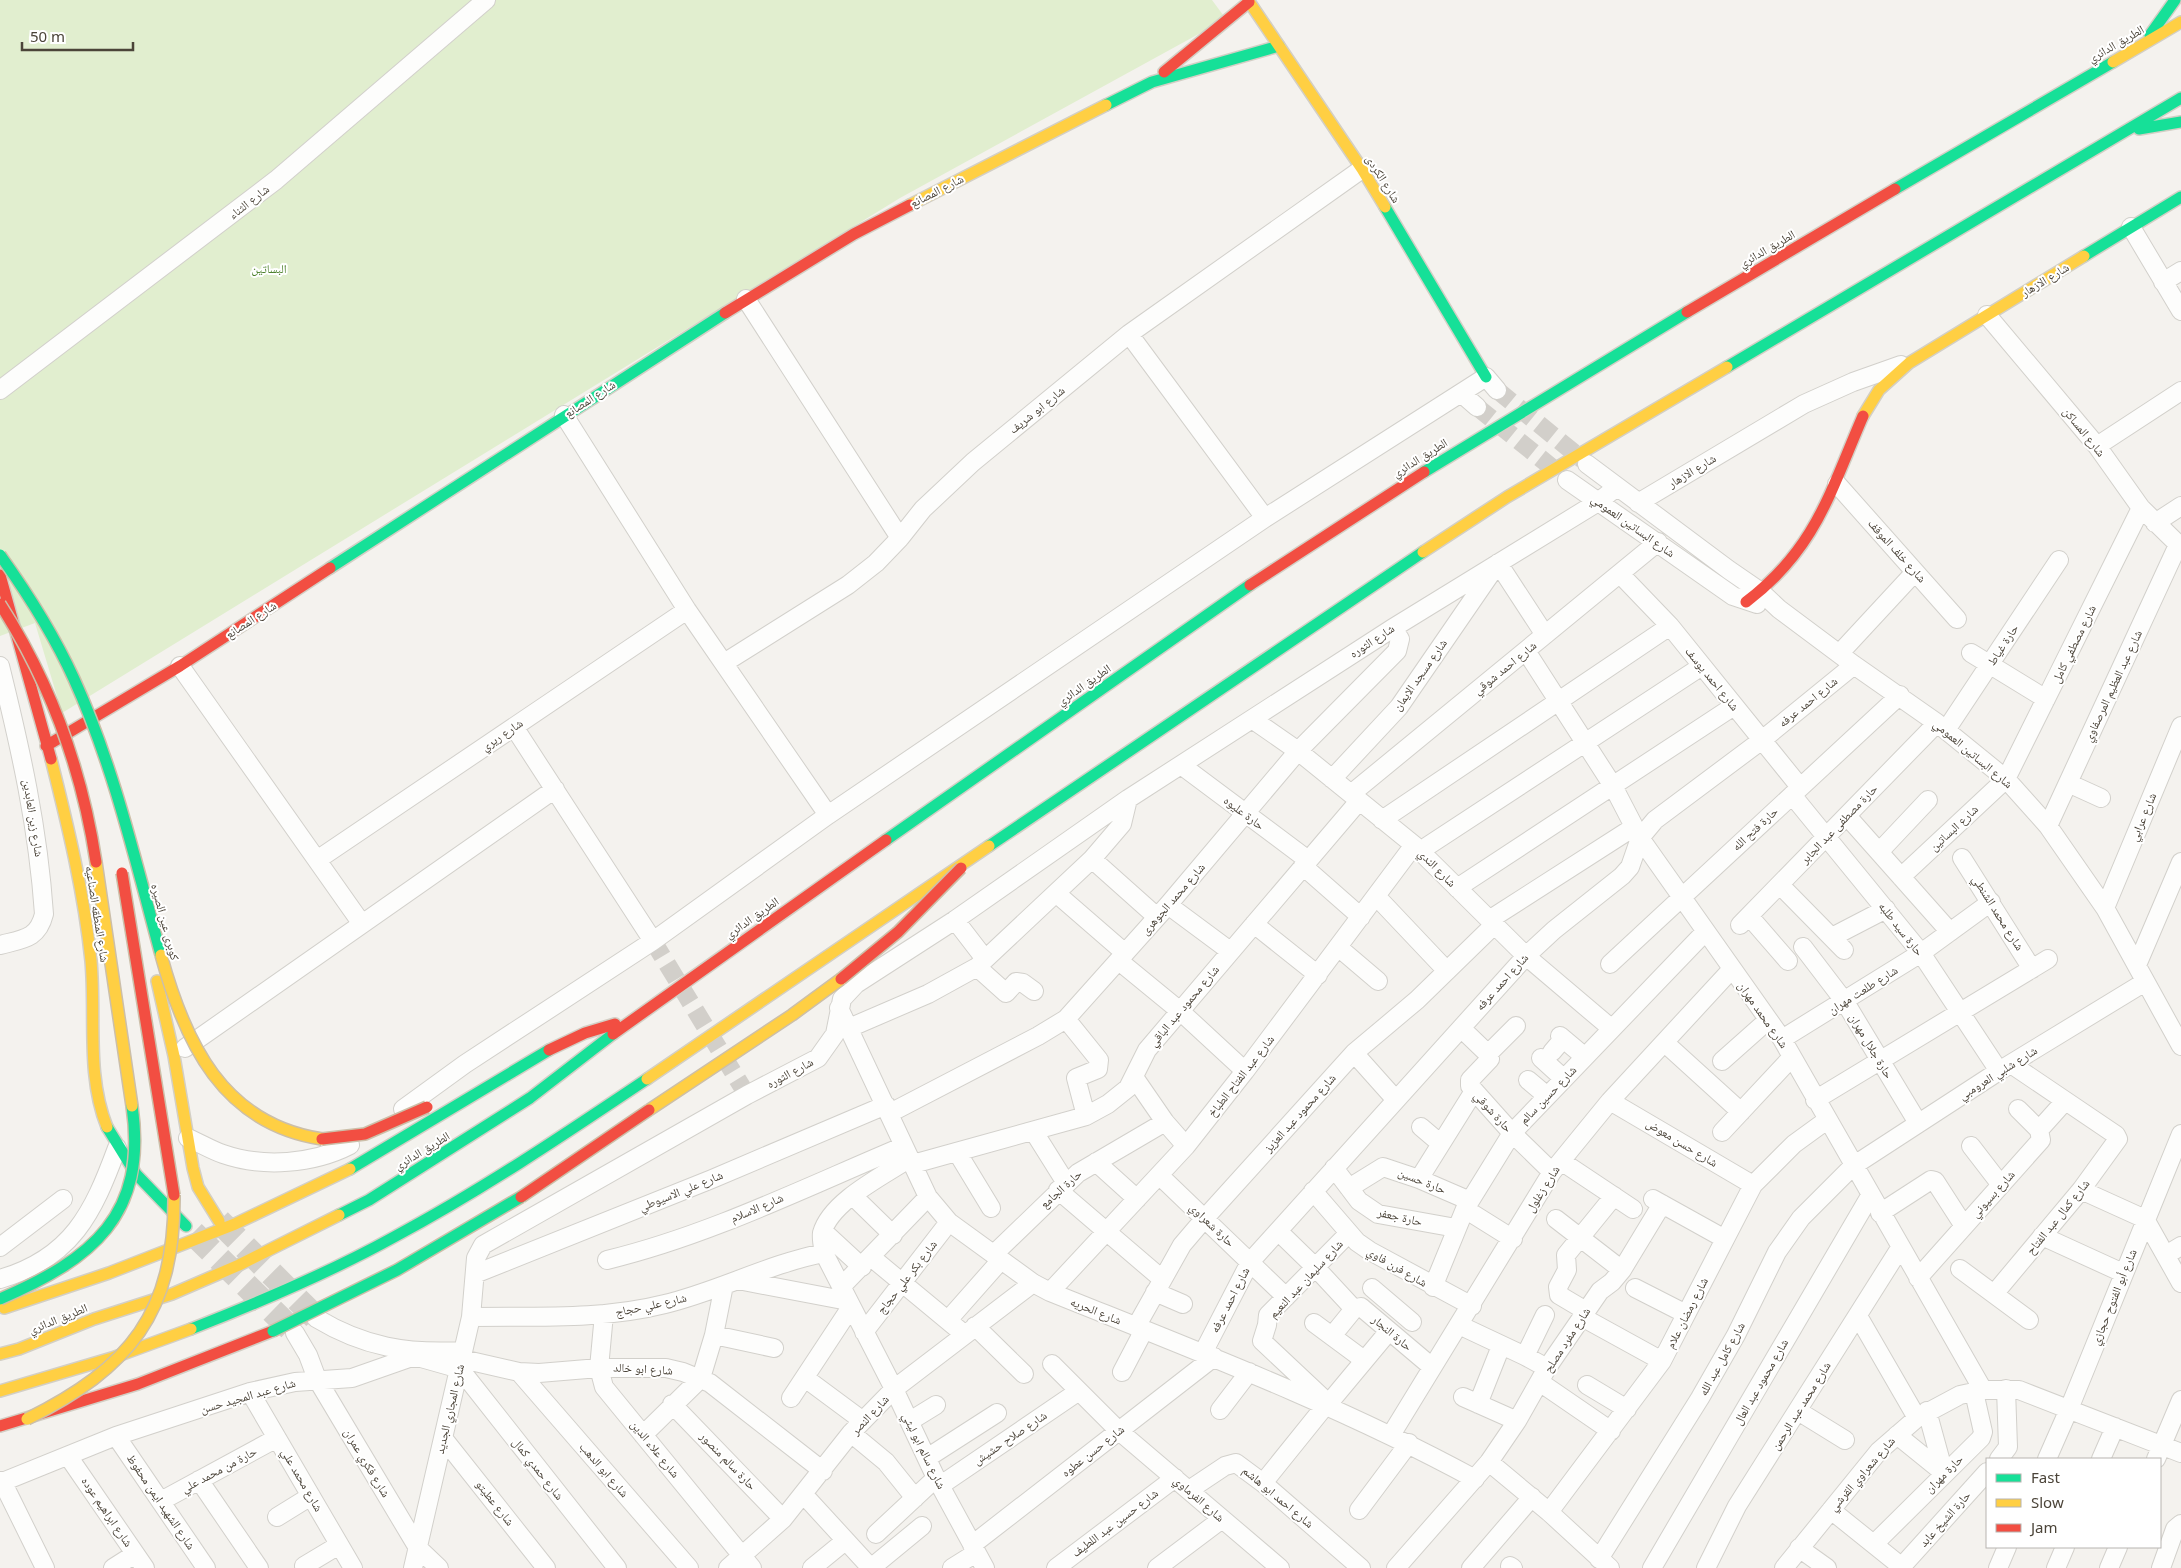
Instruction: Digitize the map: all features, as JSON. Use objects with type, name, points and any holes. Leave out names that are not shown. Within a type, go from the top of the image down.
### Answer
[{"type":"main road","points":[[2143,44],[2175,0]]},
{"type":"main road","name":"شارع الكردى","points":[[1248,1],[1362,169],[1492,384]]},
{"type":"main road","name":"شارع المصانع","points":[[1152,82],[1212,34],[1248,1]]},
{"type":"main road","name":"الطريق الدائري","points":[[0,1354],[19,1349],[94,1319],[172,1294],[255,1258],[361,1204],[451,1150],[530,1098],[631,1020],[1277,566],[1567,382],[2181,22]]},
{"type":"main road","name":"شارع المصانع","points":[[46,746],[180,666],[564,415],[746,299],[854,234],[1152,82],[1279,46]]},
{"type":"main road","points":[[0,1391],[118,1356],[203,1326],[326,1271],[391,1238],[474,1190],[961,868],[1396,569],[1507,497],[2181,98]]},
{"type":"main road","points":[[2128,131],[2181,122]]},
{"type":"main road","name":"شارع الازهار","points":[[1746,602],[1761,592],[1783,572],[1802,549],[1837,484],[1872,400],[1882,386],[1909,363],[2181,197]]},
{"type":"main road","name":"كوبرى عين الصيره","points":[[0,555],[20,582],[62,650],[78,686],[105,761],[166,976],[182,1023],[207,1066],[239,1105],[272,1126],[294,1134],[325,1139],[356,1136],[386,1126],[528,1061]]},
{"type":"main road","name":"شارع المنطقه الصناعيه","points":[[0,575],[74,859],[87,928],[93,976],[96,1091],[104,1118],[117,1148],[143,1185],[193,1232]]},
{"type":"main road","points":[[0,604],[27,645],[52,697],[66,732],[83,794],[93,842],[134,1129],[134,1156],[129,1184],[118,1210],[104,1233],[85,1254],[62,1270],[0,1299]]},
{"type":"main road","points":[[96,715],[174,1056],[198,1186],[219,1221]]},
{"type":"main road","points":[[105,761],[116,835]]},
{"type":"main road","points":[[27,1419],[57,1406],[85,1389],[110,1368],[132,1344],[150,1316],[164,1287],[173,1255],[177,1223],[174,1190],[120,863]]},
{"type":"main road","points":[[0,1426],[108,1395],[219,1354],[329,1305],[438,1248],[540,1183],[844,977],[906,926],[935,898],[961,868]]},
{"type":"main road","points":[[0,1309],[159,1254],[289,1198],[353,1167],[528,1061],[605,1026],[631,1020]]},
{"type":"street","name":"شارع الثناء","points":[[0,390],[276,180],[486,0]]},
{"type":"street","name":"شارع ابو شريف","points":[[724,663],[848,585],[876,563],[924,509],[972,462],[1130,334],[1362,169]]},
{"type":"street","points":[[2132,227],[2181,311]]},
{"type":"street","points":[[2163,282],[2181,271]]},
{"type":"street","points":[[746,299],[900,538]]},
{"type":"street","name":"شارع المساكن","points":[[1987,315],[2097,446],[2141,508],[2180,546]]},
{"type":"street","points":[[1130,334],[1265,518]]},
{"type":"street","name":"شارع الازهار","points":[[1638,503],[1804,404],[1853,382],[1909,363]]},
{"type":"street","points":[[188,1138],[224,1154],[262,1162],[301,1161],[339,1150],[374,1132],[449,1075],[653,941],[828,815],[1265,518],[1461,393],[1492,384]]},
{"type":"street","points":[[2097,446],[2181,391]]},
{"type":"street","points":[[1461,393],[1477,407]]},
{"type":"street","points":[[564,415],[687,610],[828,815]]},
{"type":"street","name":"شارع البساتين العمومي","points":[[1587,464],[1761,592],[1839,654],[1942,726],[2006,779],[2048,826],[2104,908],[2137,964],[2181,1046]]},
{"type":"street","name":"شارع البساتين العمومي","points":[[1568,480],[1733,596],[1746,602],[1780,609]]},
{"type":"street","name":"شارع خلف الموقف","points":[[1837,484],[1957,619]]},
{"type":"street","name":"شارع الثوره","points":[[480,1249],[488,1242],[730,1105],[818,1058],[835,1034],[842,999],[856,984],[955,920],[1181,764],[1393,628],[1598,502],[1617,487]]},
{"type":"street","points":[[2155,523],[2181,506]]},
{"type":"street","name":"شارع مصطفي كامل","points":[[2006,779],[2141,508]]},
{"type":"street","name":"شارع احمد شوقي","points":[[1355,798],[1526,651],[1658,542]]},
{"type":"street","name":"شارع عبد العظيم المرصفاوي","points":[[2048,826],[2180,546]]},
{"type":"street","name":"حارة غياط","points":[[1942,726],[1990,665],[2059,560]]},
{"type":"street","points":[[1498,564],[1545,635]]},
{"type":"street","name":"شارع مسجد الايمان","points":[[1332,779],[1399,707],[1498,564]]},
{"type":"street","points":[[1839,654],[1915,572]]},
{"type":"street","name":"شارع احمد يوسف","points":[[1620,574],[1670,626],[1762,740],[1796,791]]},
{"type":"street","name":"شارع ريري","points":[[317,860],[687,610]]},
{"type":"street","points":[[1382,820],[1670,626]]},
{"type":"street","name":"شارع محمد الجوهرى","points":[[888,1109],[1038,1036],[1066,1019],[1163,911],[1298,751],[1397,651],[1400,639],[1393,628]]},
{"type":"street","name":"شارع محمد مهران","points":[[1526,651],[1613,786],[1637,833],[1731,970],[1782,1039],[1826,1120],[1918,1278],[1979,1391]]},
{"type":"street","points":[[1971,653],[2046,699]]},
{"type":"street","name":"شارع احمد عرفه","points":[[1208,1355],[1250,1262],[1526,956],[1554,930],[1622,876],[1630,866],[1637,833],[1762,740],[1854,665]]},
{"type":"street","name":"شارع زين العابدين","points":[[0,666],[25,768],[34,816],[44,914],[41,926],[33,935],[0,945]]},
{"type":"street","points":[[180,666],[362,924]]},
{"type":"street","name":"شارع عبد الفتاح الطباخ","points":[[1050,1292],[1186,1146],[1245,1071],[1376,896],[1417,848],[1585,743],[1702,666]]},
{"type":"street","name":"حارة فتح الله","points":[[1610,964],[1900,695]]},
{"type":"street","points":[[1457,888],[1734,706]]},
{"type":"street","name":"شارع الندي","points":[[1252,719],[1298,751],[1417,848],[1526,956],[1612,1029]]},
{"type":"street","name":"حارة مصطفى عبد الجابر","points":[[1788,961],[1745,921],[1847,816],[1942,726]]},
{"type":"street","name":"شارع عرابي","points":[[2104,908],[2181,726]]},
{"type":"street","points":[[514,727],[653,941]]},
{"type":"street","name":"حارة عليوه","points":[[1181,764],[1306,863],[1360,917]]},
{"type":"street","name":"شارع البساتين","points":[[1902,877],[2006,779]]},
{"type":"street","points":[[2068,783],[2100,798]]},
{"type":"street","points":[[174,1056],[555,789]]},
{"type":"street","name":"حارة سيد طلبه","points":[[1796,791],[1828,836],[1921,953],[1961,1012],[2005,1068]]},
{"type":"street","name":"شارع محمود عبد الباقي","points":[[909,1156],[957,1152],[1086,1116],[1108,1104],[1128,1088],[1147,1050],[1306,863],[1355,798]]},
{"type":"street","points":[[849,1028],[919,998],[981,963],[1057,894],[1092,859],[1122,824],[1128,799]]},
{"type":"street","points":[[1879,852],[1928,800]]},
{"type":"street","points":[[1847,816],[1950,932]]},
{"type":"street","name":"شارع محمود عبد العزيز","points":[[1122,1372],[1158,1285],[1182,1245],[1354,1053],[1447,971],[1492,922],[1637,833]]},
{"type":"street","name":"شارع محمد الشنطي","points":[[1962,858],[2032,969]]},
{"type":"street","points":[[1092,859],[1163,911],[1230,951]]},
{"type":"street","points":[[2137,964],[2181,862]]},
{"type":"street","points":[[1780,885],[1838,943],[1886,909]]},
{"type":"street","points":[[1057,894],[1245,1071]]},
{"type":"street","points":[[1376,896],[1447,971]]},
{"type":"street","name":"شارع طلعت مهران","points":[[1782,1039],[1845,1002],[1921,953],[1991,902]]},
{"type":"street","points":[[955,920],[981,963],[1006,993],[1016,982],[1020,982],[1034,991]]},
{"type":"street","points":[[1254,924],[1318,974]]},
{"type":"street","name":"شارع حسين سالم","points":[[1433,1287],[1467,1205],[1512,1133],[1705,932]]},
{"type":"street","points":[[1338,947],[1378,981]]},
{"type":"street","name":"حارة جلال مهران","points":[[1803,947],[1845,1002],[1918,1123]]},
{"type":"street","points":[[1815,1100],[2048,959]]},
{"type":"street","name":"شارع زغلول","points":[[1391,1434],[1557,1166],[1610,1101],[1731,970]]},
{"type":"street","name":"شارع شلبي العرومبي","points":[[1853,1166],[2005,1068],[2145,982]]},
{"type":"street","name":"شارع الحريه","points":[[839,1008],[928,1197],[949,1222],[1033,1283],[1050,1292],[1208,1355],[1331,1407],[1391,1434],[1475,1479]]},
{"type":"street","points":[[1066,1019],[1099,1060],[1100,1065],[1098,1069],[1076,1078],[1086,1116]]},
{"type":"street","points":[[1722,1061],[1767,1021]]},
{"type":"street","points":[[1461,1028],[1488,1054],[1516,1026]]},
{"type":"street","points":[[1665,1043],[1741,1112]]},
{"type":"street","points":[[1564,1079],[1554,1046],[1585,1057]]},
{"type":"street","points":[[1354,1053],[1396,1100]]},
{"type":"street","name":"حارة شوقي","points":[[1488,1054],[1490,1059],[1488,1063],[1470,1080],[1470,1086],[1512,1133],[1557,1166],[1614,1196],[1633,1209]]},
{"type":"street","points":[[1722,1132],[1792,1057]]},
{"type":"street","points":[[2005,1068],[2065,1101],[2039,1130],[2018,1109]]},
{"type":"street","points":[[1134,1077],[1165,1122],[1186,1146]]},
{"type":"street","points":[[1528,1080],[1547,1096]]},
{"type":"street","points":[[1419,1179],[1474,1092]]},
{"type":"street","name":"شارع حسن معوض","points":[[1610,1101],[1753,1185]]},
{"type":"street","name":"شارع كمال عبد الفتاح","points":[[1994,1294],[2081,1190],[2117,1141],[2117,1138],[2065,1101]]},
{"type":"street","name":"شارع علي الاسيوطي","points":[[475,1274],[888,1109]]},
{"type":"street","name":"شارع رمضان علام","points":[[1549,1512],[1662,1361],[1753,1185],[1794,1144],[1826,1120]]},
{"type":"street","name":"حارة الجامع","points":[[948,1320],[997,1257],[1062,1186],[1096,1162],[1165,1122]]},
{"type":"street","points":[[1421,1127],[1441,1144]]},
{"type":"street","name":"شارع بسيوني","points":[[1918,1278],[2041,1140],[2039,1130]]},
{"type":"street","points":[[1034,1132],[1062,1186],[1158,1285],[1183,1304]]},
{"type":"street","name":"شارع أبو الفتوح حجازي","points":[[2047,1458],[2070,1409],[2123,1273],[2181,1134]]},
{"type":"street","points":[[1971,1146],[2001,1185]]},
{"type":"street","points":[[1,1277],[37,1265],[69,1240],[92,1210],[117,1148]]},
{"type":"street","points":[[957,1152],[991,1208]]},
{"type":"street","points":[[824,1253],[822,1235],[827,1220],[840,1204],[909,1156]]},
{"type":"street","name":"شارع الاسلام","points":[[607,1260],[660,1246],[909,1156]]},
{"type":"street","points":[[1096,1162],[1137,1199]]},
{"type":"street","name":"شارع كامل عبد الله","points":[[1605,1565],[1732,1343],[1776,1252],[1801,1218],[1853,1166]]},
{"type":"street","name":"حارة حسين","points":[[1349,1188],[1383,1167],[1419,1179],[1467,1205],[1513,1238]]},
{"type":"street","name":"حارة جعفر","points":[[1334,1168],[1359,1201],[1378,1214],[1456,1228]]},
{"type":"street","name":"حارة شعراوي","points":[[1160,1174],[1286,1297]]},
{"type":"street","points":[[1880,1213],[1931,1180],[1935,1181],[1964,1226]]},
{"type":"street","points":[[2081,1190],[2145,1219],[2181,1283]]},
{"type":"street","name":"شارع فرن فاوي","points":[[1313,1191],[1349,1233],[1370,1251],[1433,1287],[1472,1306]]},
{"type":"street","points":[[853,1196],[893,1235]]},
{"type":"street","points":[[1614,1196],[1566,1255],[1567,1270],[1557,1292],[1584,1314],[1662,1361]]},
{"type":"street","name":"شارع محمود عبد العال","points":[[1652,1568],[1870,1196]]},
{"type":"street","points":[[791,1398],[804,1378],[866,1262],[928,1197]]},
{"type":"street","points":[[0,1247],[63,1199]]},
{"type":"street","name":"شارع مفرد مصلح","points":[[1396,1568],[1489,1462],[1584,1314],[1600,1291],[1612,1282],[1622,1270],[1658,1202],[1725,1239]]},
{"type":"street","points":[[1556,1219],[1622,1270]]},
{"type":"street","name":"شارع بكر علي حجاج","points":[[864,1332],[949,1222]]},
{"type":"street","points":[[824,1230],[866,1262],[902,1283],[948,1320],[970,1330],[1024,1374]]},
{"type":"street","points":[[1278,1231],[1315,1267],[1354,1310],[1332,1336]]},
{"type":"street","name":"شارع سليمان عبد النعيم","points":[[1331,1407],[1262,1342],[1268,1325],[1268,1315],[1349,1233]]},
{"type":"street","points":[[2042,1236],[2123,1273]]},
{"type":"street","points":[[2166,1255],[2181,1246]]},
{"type":"street","name":"شارع محمد عبد الرحمن","points":[[1706,1568],[1737,1506],[1900,1248]]},
{"type":"street","name":"شارع المجاري الجديد","points":[[413,1568],[471,1317],[476,1258],[480,1249]]},
{"type":"street","name":"شارع علي حجاج","points":[[471,1317],[604,1314],[665,1304],[731,1283],[793,1259],[824,1253]]},
{"type":"street","name":"شارع سالم ابو ليثي","points":[[824,1253],[977,1555]]},
{"type":"street","points":[[1960,1269],[2029,1320]]},
{"type":"street","points":[[643,1435],[672,1404],[701,1378],[731,1283],[847,1298]]},
{"type":"street","name":"شارع النصر","points":[[728,1568],[747,1562],[824,1471],[857,1427],[894,1389],[1033,1283]]},
{"type":"street","points":[[1263,1483],[1331,1407],[1364,1360],[1416,1318],[1372,1288]]},
{"type":"street","points":[[1634,1288],[1686,1314]]},
{"type":"street","name":"حارة النجار","points":[[1354,1310],[1361,1308],[1432,1367]]},
{"type":"street","name":"شارع علاء الدين","points":[[604,1314],[598,1368],[604,1387],[747,1562]]},
{"type":"street","points":[[1526,1356],[1545,1315]]},
{"type":"street","points":[[1858,1316],[1922,1415],[1944,1473]]},
{"type":"street","points":[[316,1318],[362,1341],[395,1350],[428,1353],[461,1360]]},
{"type":"street","points":[[1314,1323],[1364,1360]]},
{"type":"street","points":[[1459,1326],[1526,1356],[1544,1375],[1611,1431]]},
{"type":"street","name":"شارع فكري عمران","points":[[295,1332],[308,1355],[317,1379],[418,1548],[439,1568]]},
{"type":"street","points":[[714,1335],[774,1348]]},
{"type":"street","points":[[1502,1346],[1471,1401],[1517,1421]]},
{"type":"street","name":"شارع حسن عطوه","points":[[952,1568],[977,1555],[1208,1355]]},
{"type":"street","name":"شارع عبد المجيد حسن","points":[[1,1482],[116,1436],[250,1392],[317,1379],[352,1378],[408,1358],[461,1360]]},
{"type":"street","name":"شارع ابو خالد","points":[[461,1360],[519,1372],[538,1373],[598,1368],[666,1368],[701,1378],[824,1471]]},
{"type":"street","name":"شارع حمدي كمال","points":[[461,1360],[616,1568]]},
{"type":"street","name":"شارع الفرماوي","points":[[1052,1364],[1118,1431],[1189,1490],[1275,1567]]},
{"type":"street","name":"شارع ابو الدهب","points":[[519,1372],[689,1568]]},
{"type":"street","points":[[1220,1410],[1249,1372]]},
{"type":"street","points":[[804,1378],[857,1427],[914,1498]]},
{"type":"street","points":[[1586,1385],[1627,1409]]},
{"type":"street","points":[[2000,1458],[2008,1446],[2006,1389]]},
{"type":"street","name":"شارع شعراوي القرشي","points":[[1784,1568],[1879,1451],[1922,1415],[1960,1395],[1979,1391],[2019,1390],[2115,1427],[2159,1453],[2181,1453]]},
{"type":"street","name":"شارع صلاح حشيش","points":[[876,1534],[914,1498],[1079,1391]]},
{"type":"street","name":"حارة مهران","points":[[1874,1544],[1982,1435],[1979,1391]]},
{"type":"street","name":"شارع محمد علي","points":[[250,1392],[353,1568]]},
{"type":"street","points":[[2159,1453],[2181,1400]]},
{"type":"street","name":"حارة سالم منصور","points":[[672,1404],[783,1519]]},
{"type":"street","points":[[910,1421],[936,1405]]},
{"type":"street","points":[[1798,1411],[1845,1440]]},
{"type":"street","points":[[927,1458],[997,1414]]},
{"type":"street","points":[[2101,1458],[2115,1427]]},
{"type":"street","points":[[1897,1435],[1944,1473]]},
{"type":"street","name":"شارع الشهيد ايمن محفوظ","points":[[116,1436],[206,1568]]},
{"type":"street","name":"حارة من محمد علي","points":[[161,1501],[277,1438]]},
{"type":"street","name":"شارع عطيتو","points":[[444,1438],[546,1568]]},
{"type":"street","points":[[1359,1510],[1409,1443]]},
{"type":"street","name":"شارع ابراهيم عوده","points":[[68,1456],[145,1568]]},
{"type":"street","name":"شارع احمد ابو هاشم","points":[[1189,1490],[1225,1466],[1236,1462],[1361,1568]]},
{"type":"street","points":[[1489,1462],[1549,1512],[1605,1565]]},
{"type":"street","name":"حارة الشيخ عابد","points":[[1831,1510],[1897,1563],[1904,1564],[1986,1473]]},
{"type":"street","name":"شارع حسين عبد اللطيف","points":[[1056,1568],[1175,1478]]},
{"type":"street","points":[[199,1480],[259,1568]]},
{"type":"street","points":[[1,1482],[45,1568]]},
{"type":"street","points":[[804,1495],[871,1568],[922,1526]]},
{"type":"street","points":[[277,1517],[311,1496]]},
{"type":"street","points":[[1471,1568],[1532,1497]]},
{"type":"street","points":[[1157,1568],[1222,1519]]},
{"type":"street","points":[[2161,1568],[2175,1530],[2181,1524]]},
{"type":"street","points":[[812,1568],[846,1541]]},
{"type":"street","points":[[304,1566],[339,1545]]},
{"type":"street","points":[[1799,1548],[1827,1568]]},
{"type":"street","points":[[1998,1568],[2008,1548]]},
{"type":"street","points":[[2056,1568],[2065,1548]]},
{"type":"street","points":[[2109,1568],[2118,1548]]},
{"type":"street","points":[[113,1568],[135,1554]]},
{"type":"green space","name":"البساتين","points":[[0,0],[1212,0],[1226,19],[900,198],[62,713],[35,623],[0,636]]},
{"type":"tunnel","points":[[1497,390],[1583,460]]},
{"type":"tunnel","points":[[1477,407],[1560,474]]},
{"type":"tunnel","points":[[653,941],[747,1095]]},
{"type":"tunnel","points":[[219,1221],[316,1318]]},
{"type":"tunnel","points":[[193,1233],[295,1333]]},
{"type":"traffic: fast","points":[[2150,35],[2175,0]]},
{"type":"traffic: fast","points":[[1106,105],[1152,82],[1279,46]]},
{"type":"traffic: fast","points":[[1895,189],[2113,62]]},
{"type":"traffic: fast","points":[[1727,367],[2181,98]]},
{"type":"traffic: fast","points":[[2139,129],[2181,122]]},
{"type":"traffic: fast","points":[[2084,256],[2181,197]]},
{"type":"traffic: fast","points":[[1385,207],[1486,377]]},
{"type":"traffic: fast","points":[[1424,472],[1687,312]]},
{"type":"traffic: fast","points":[[330,568],[725,313]]},
{"type":"traffic: fast","points":[[989,846],[1423,552]]},
{"type":"traffic: fast","points":[[0,555],[49,631],[74,679],[88,712],[113,781],[161,955]]},
{"type":"traffic: fast","points":[[886,840],[1250,585]]},
{"type":"traffic: fast","points":[[339,1215],[369,1200],[530,1098],[613,1034]]},
{"type":"traffic: fast","points":[[350,1169],[549,1050]]},
{"type":"traffic: fast","points":[[191,1329],[345,1263],[427,1219],[554,1141],[647,1079]]},
{"type":"traffic: fast","points":[[0,1299],[33,1284],[62,1267],[86,1249],[106,1229],[122,1205],[131,1177],[135,1144],[132,1106]]},
{"type":"traffic: fast","points":[[107,1127],[136,1174],[186,1226]]},
{"type":"traffic: fast","points":[[273,1331],[397,1270],[521,1197]]},
{"type":"traffic: slow","points":[[1248,0],[1362,169],[1385,207]]},
{"type":"traffic: slow","points":[[2113,62],[2181,22]]},
{"type":"traffic: slow","points":[[910,205],[1106,105]]},
{"type":"traffic: slow","points":[[1863,416],[1879,390],[1909,363],[2084,256]]},
{"type":"traffic: slow","points":[[1423,552],[1507,497],[1727,367]]},
{"type":"traffic: slow","points":[[51,759],[80,885],[88,936],[91,961],[96,1087],[107,1127]]},
{"type":"traffic: slow","points":[[647,1079],[989,846]]},
{"type":"traffic: slow","points":[[96,862],[132,1106]]},
{"type":"traffic: slow","points":[[161,955],[182,1019],[196,1048],[213,1074],[234,1097],[258,1116],[288,1130],[322,1139]]},
{"type":"traffic: slow","points":[[649,1110],[792,1015],[841,979]]},
{"type":"traffic: slow","points":[[157,981],[174,1056],[193,1168],[198,1187],[219,1221]]},
{"type":"traffic: slow","points":[[4,1308],[109,1273],[235,1224],[350,1169]]},
{"type":"traffic: slow","points":[[27,1419],[63,1400],[94,1379],[119,1357],[140,1332],[155,1304],[166,1273],[172,1236],[174,1195]]},
{"type":"traffic: slow","points":[[0,1354],[19,1349],[94,1319],[172,1294],[239,1265],[339,1215]]},
{"type":"traffic: slow","points":[[0,1391],[112,1358],[191,1329]]},
{"type":"traffic: jam","points":[[1164,72],[1249,2]]},
{"type":"traffic: jam","points":[[1687,312],[1895,189]]},
{"type":"traffic: jam","points":[[725,313],[854,234],[910,205]]},
{"type":"traffic: jam","points":[[1746,602],[1770,582],[1805,540],[1830,494],[1863,416]]},
{"type":"traffic: jam","points":[[1250,585],[1424,472]]},
{"type":"traffic: jam","points":[[46,746],[180,666],[330,568]]},
{"type":"traffic: jam","points":[[0,575],[51,759]]},
{"type":"traffic: jam","points":[[0,604],[34,664],[61,728],[82,794],[96,862]]},
{"type":"traffic: jam","points":[[613,1034],[886,840]]},
{"type":"traffic: jam","points":[[841,979],[898,932],[961,868]]},
{"type":"traffic: jam","points":[[122,873],[174,1195]]},
{"type":"traffic: jam","points":[[549,1050],[585,1033],[615,1024]]},
{"type":"traffic: jam","points":[[322,1139],[365,1134],[427,1107]]},
{"type":"traffic: jam","points":[[521,1197],[649,1110]]},
{"type":"traffic: jam","points":[[0,1426],[138,1384],[273,1331]]}]
